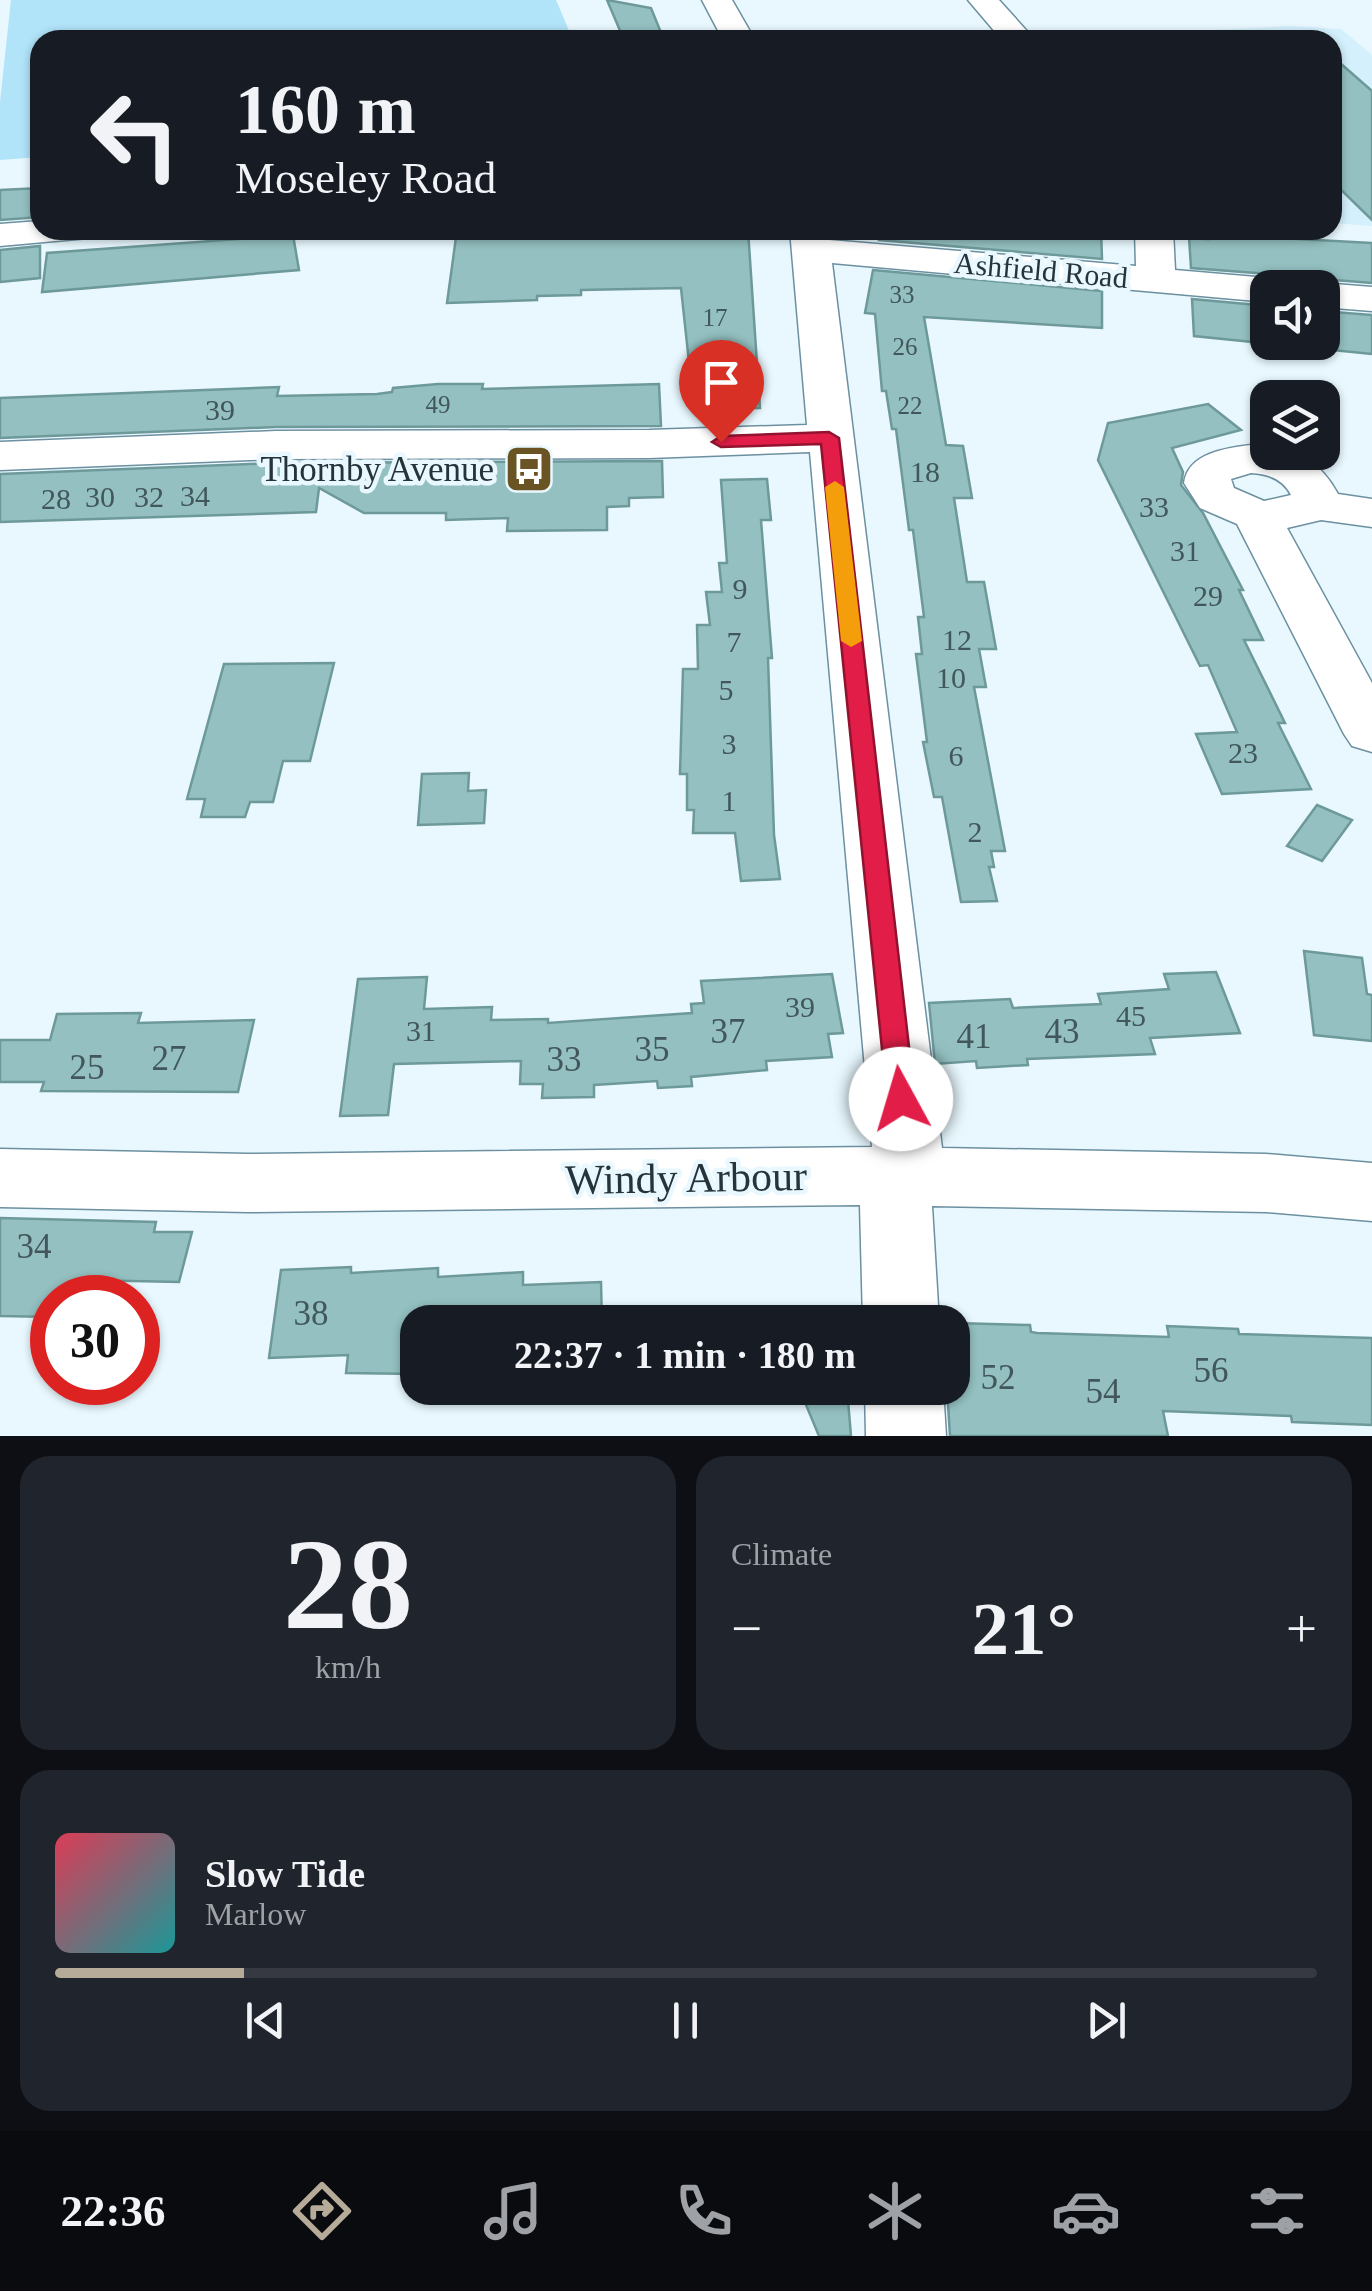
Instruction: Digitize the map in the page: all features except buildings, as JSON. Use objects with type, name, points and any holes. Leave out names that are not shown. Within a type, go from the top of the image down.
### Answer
[{"type":"street","points":[[717,0],[734,30]]},
{"type":"street","points":[[983,0],[1009,30]]},
{"type":"street","points":[[0,235],[30,233]]},
{"type":"street","points":[[812,240],[902,1176],[901,1305]]},
{"type":"street","name":"Ashfield Road","points":[[812,240],[1250,288]]},
{"type":"street","points":[[1154,240],[1156,280]]},
{"type":"street","points":[[1340,296],[1372,299]]},
{"type":"street","points":[[0,456],[276,444],[649,444],[829,438]]},
{"type":"street","points":[[1239,460],[1288,467],[1312,484],[1316,494],[1311,504],[1292,514],[1256,515],[1230,507],[1211,493],[1207,483],[1212,470],[1239,460]]},
{"type":"street","points":[[1311,504],[1372,513]]},
{"type":"street","points":[[1256,515],[1372,734]]},
{"type":"street","name":"Windy Arbour","points":[[0,1178],[248,1183],[902,1176],[1266,1182],[1372,1192]]},
{"type":"street","points":[[905,1405],[906,1436]]},
{"type":"shaded area","points":[[11,0],[556,0],[569,30],[30,30],[30,158],[0,160],[0,102]]},
{"type":"shaded area","points":[[1289,26],[1341,29],[1372,55],[1372,226],[1342,224],[1342,30],[1212,30]]},
{"type":"slow traffic","points":[[835,487],[851,641]]},
{"type":"place","name":"Thornby Avenue","points":[[529,469]]},
{"type":"route","points":[[721,442],[829,438],[901,1099]]}]
